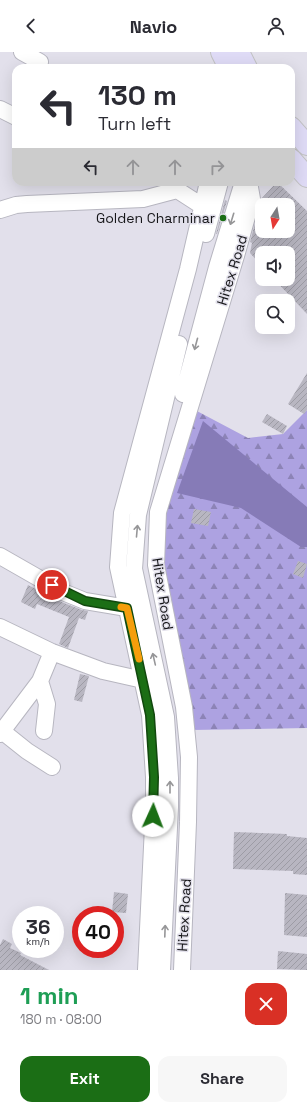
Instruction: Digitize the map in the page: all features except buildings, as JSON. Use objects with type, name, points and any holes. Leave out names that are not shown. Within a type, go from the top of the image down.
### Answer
[{"type":"main road","points":[[221,52],[227,64]]},
{"type":"main road","points":[[239,52],[245,64]]},
{"type":"main road","points":[[295,132],[307,145]]},
{"type":"street","points":[[22,52],[39,61]]},
{"type":"street","points":[[0,109],[12,115]]},
{"type":"street","points":[[0,210],[16,205],[27,204],[143,199],[171,186],[202,206]]},
{"type":"street","points":[[146,970],[154,806],[154,777],[150,715],[118,567],[122,513],[188,269],[207,186]]},
{"type":"street","name":"Hitex Road","points":[[162,970],[170,807],[170,778],[166,717],[134,568],[138,515],[196,269],[219,186]]},
{"type":"street","name":"Hitex Road","points":[[176,970],[183,808],[180,713],[147,565],[153,503],[215,275],[242,186]]},
{"type":"street","name":"Hitex Road","points":[[182,970],[189,757],[184,707],[156,565],[158,512],[252,199],[250,186]]},
{"type":"street","points":[[0,197],[27,204]]},
{"type":"street","points":[[0,556],[63,592],[85,601],[127,608]]},
{"type":"street","points":[[0,627],[52,652],[103,672],[143,680]]},
{"type":"street","points":[[52,652],[40,681],[1,733],[52,767]]},
{"type":"street","points":[[40,681],[47,704],[44,731]]},
{"type":"green space","points":[[195,410],[248,438],[283,434],[307,410],[307,728],[192,730],[165,579],[164,519]]},
{"type":"shaded area","points":[[203,421],[307,507],[307,547],[301,547],[241,508],[177,493]]},
{"type":"slow traffic","points":[[121,607],[127,608],[139,659]]},
{"type":"place","name":"Golden Charminar","points":[[223,218]]},
{"type":"route","points":[[52,585],[63,592],[85,601],[127,608],[150,715],[154,777],[153,816]]}]
